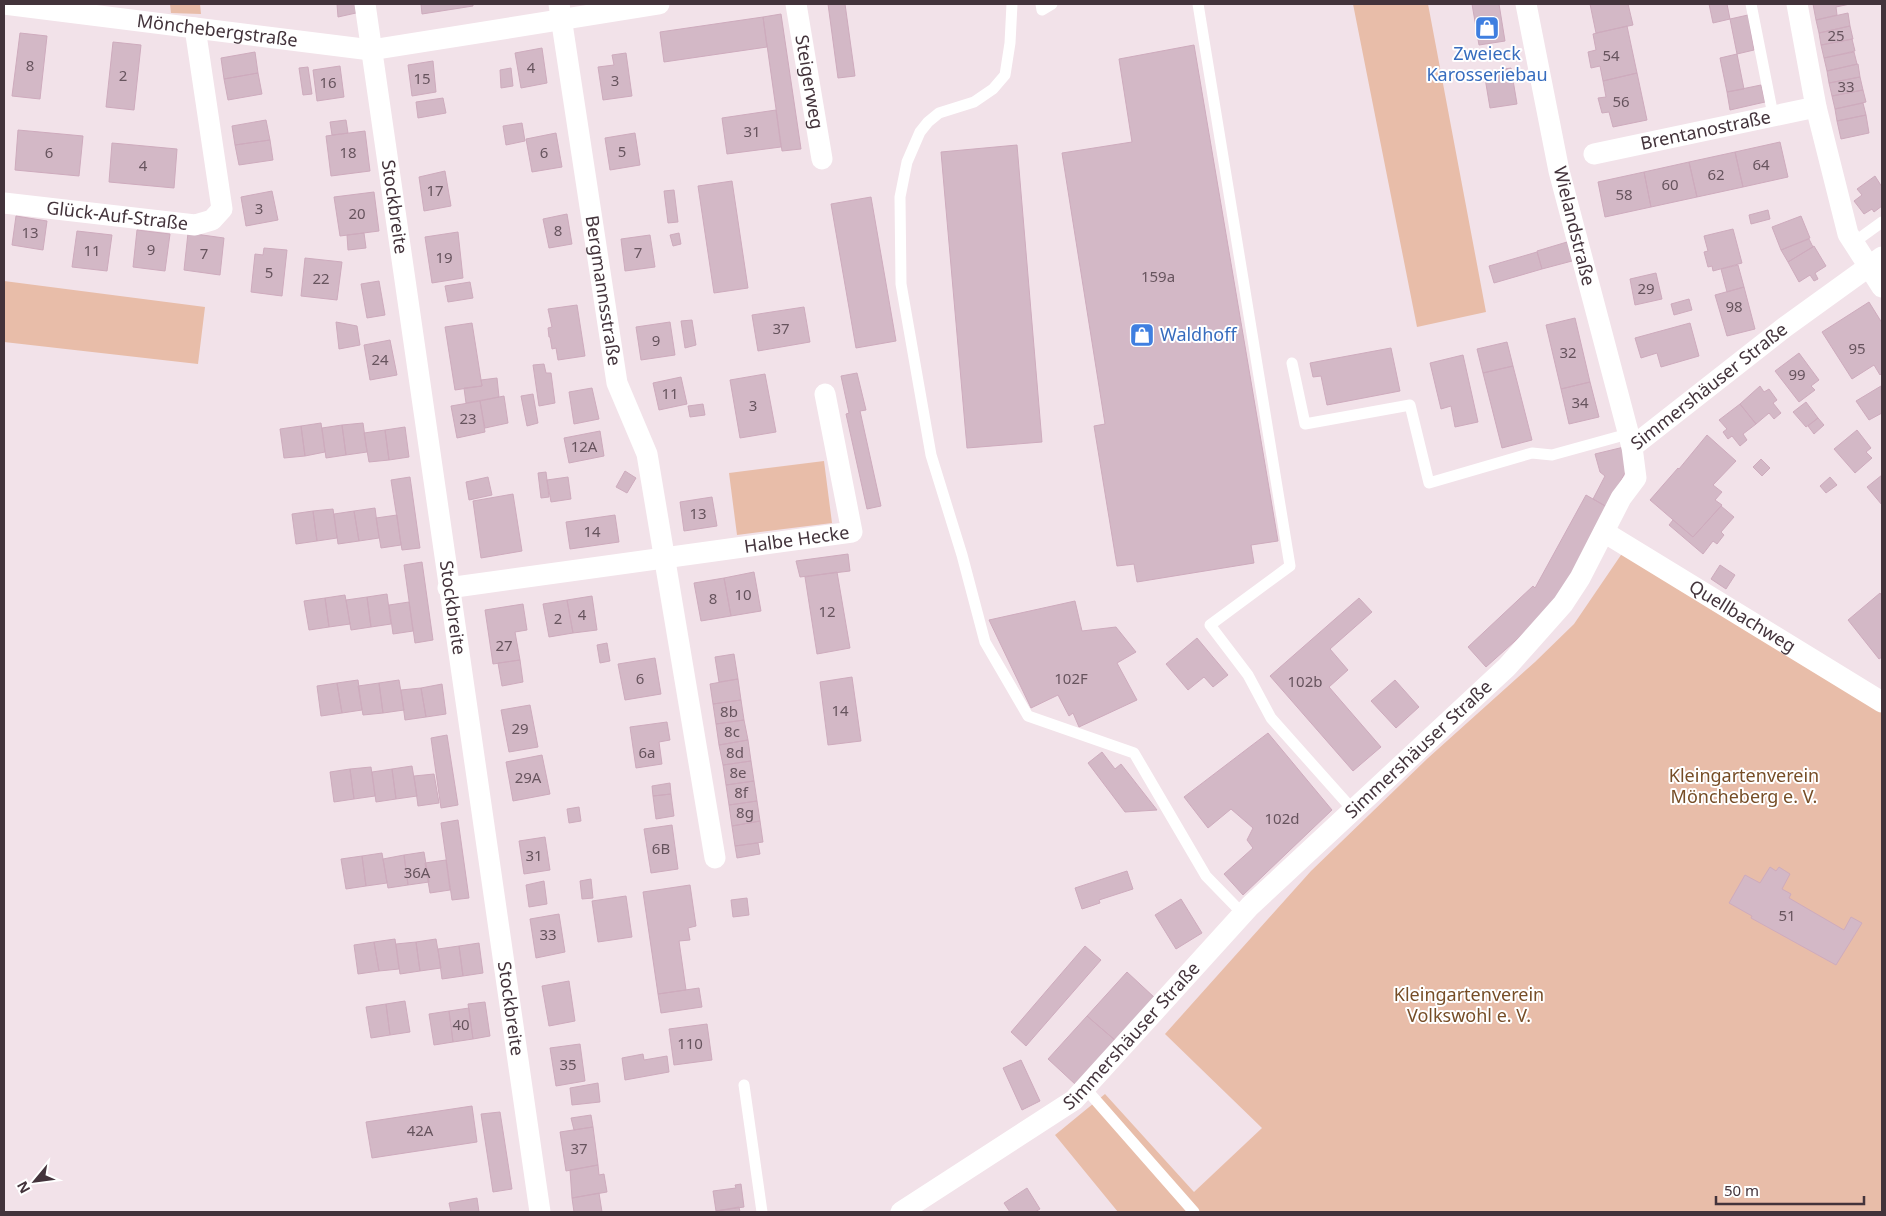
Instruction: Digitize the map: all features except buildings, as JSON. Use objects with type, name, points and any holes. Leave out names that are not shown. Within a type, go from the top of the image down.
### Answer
[{"type":"street","name":"Mönchebergstraße","points":[[4,4],[371,50]]},
{"type":"street","name":"Stockbreite","points":[[365,4],[448,588],[540,1212]]},
{"type":"street","points":[[371,50],[560,11],[656,4]]},
{"type":"street","name":"Steigerweg","points":[[796,4],[822,160]]},
{"type":"street","name":"Wielandstraße","points":[[1526,4],[1559,171],[1630,440]]},
{"type":"street","points":[[1797,4],[1816,107],[1848,234],[1853,243],[1876,261],[1882,287]]},
{"type":"street","name":"Bergmannsstraße","points":[[560,11],[617,383],[647,454],[663,557]]},
{"type":"street","name":"Glück-Auf-Straße","points":[[4,202],[195,225],[212,220],[222,209],[195,28]]},
{"type":"street","name":"Brentanostraße","points":[[1594,154],[1816,107]]},
{"type":"street","name":"Simmershäuser Straße","points":[[908,1210],[1074,1100],[1243,914],[1507,666],[1563,604],[1580,578],[1621,498],[1636,478],[1630,440],[1876,261]]},
{"type":"street","name":"Halbe Hecke","points":[[448,588],[852,532],[825,394]]},
{"type":"street","name":"Quellbachweg","points":[[1604,532],[1882,702]]},
{"type":"street","points":[[663,557],[715,858]]},
{"type":"lane","points":[[1012,4],[1010,43],[1005,75],[993,89],[974,102],[939,113],[928,122],[920,132],[906,162],[900,197],[901,284],[931,455],[962,555],[985,642],[1028,716],[1134,753],[1206,876],[1243,914]]},
{"type":"lane","points":[[1041,4],[1042,10],[1052,4]]},
{"type":"lane","points":[[1198,4],[1290,566],[1210,625],[1248,675],[1271,718],[1352,810]]},
{"type":"lane","points":[[1751,4],[1773,115]]},
{"type":"lane","points":[[1853,243],[1882,222]]},
{"type":"lane","points":[[1292,362],[1305,424],[1410,405],[1429,483],[1532,454],[1552,454],[1630,440]]},
{"type":"lane","points":[[744,1085],[762,1212]]},
{"type":"lane","points":[[1085,1088],[1194,1212]]},
{"type":"green space","points":[[170,4],[200,4],[201,14],[171,13]]},
{"type":"green space","points":[[1353,4],[1428,4],[1486,312],[1417,327]]},
{"type":"green space","points":[[4,281],[205,307],[198,364],[4,342]]},
{"type":"green space","points":[[824,461],[832,523],[737,535],[729,473]]},
{"type":"green space","points":[[1623,552],[1882,711],[1882,1212],[1118,1212],[1055,1135],[1105,1094],[1194,1192],[1262,1128],[1165,1034],[1311,871],[1428,758],[1535,662],[1574,624]]},
{"type":"place","name":"Zweieck Karosseriebau","points":[[1487,28]]},
{"type":"place","name":"Waldhoff","points":[[1142,335]]},
{"type":"park label","name":"Kleingartenverein Möncheberg e. V.","points":[[1744,786]]},
{"type":"park label","name":"Kleingartenverein Volkswohl e. V.","points":[[1469,1005]]}]
